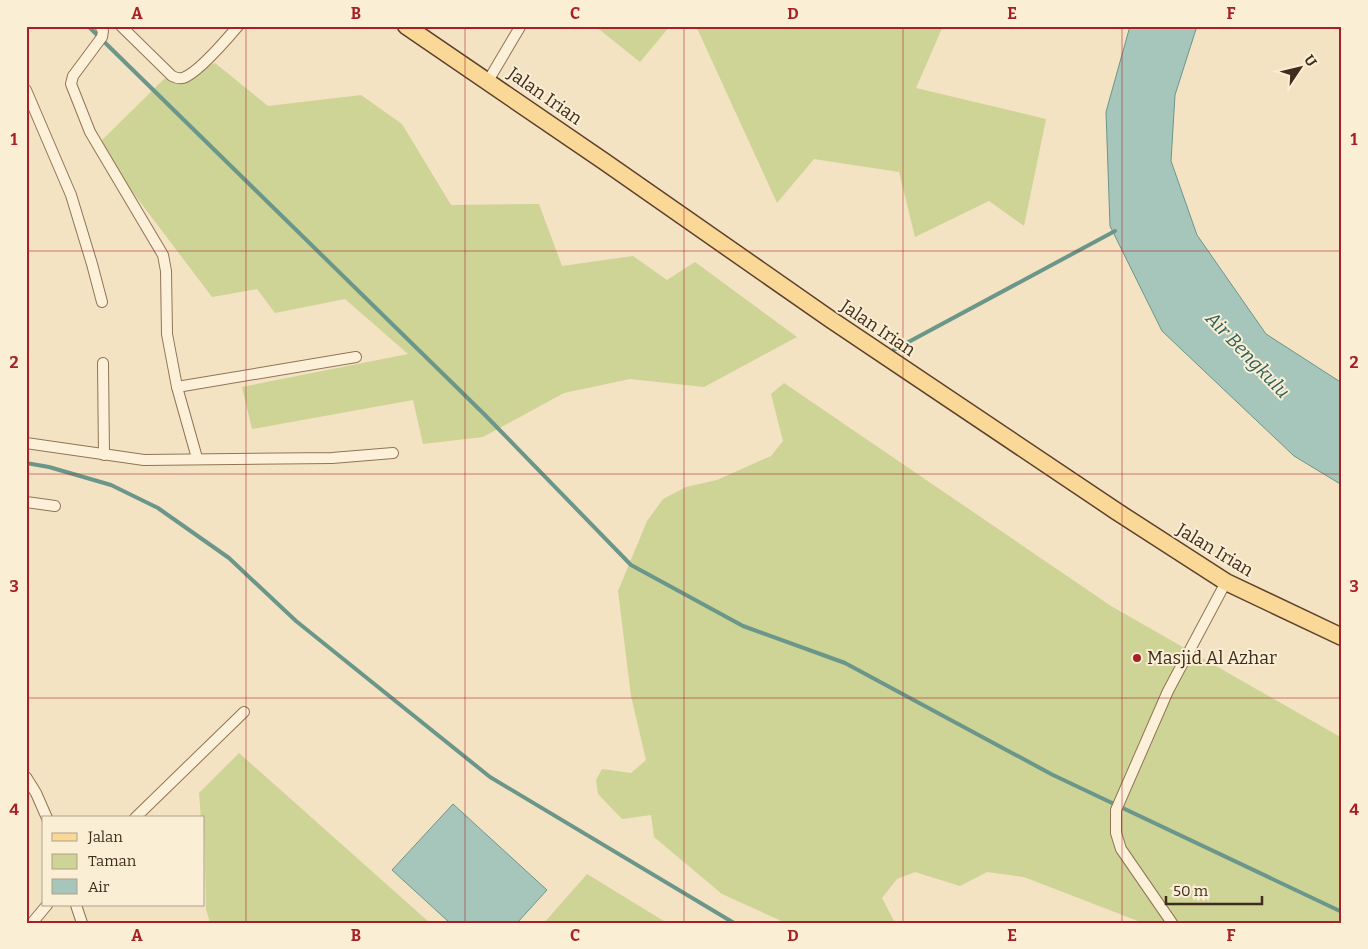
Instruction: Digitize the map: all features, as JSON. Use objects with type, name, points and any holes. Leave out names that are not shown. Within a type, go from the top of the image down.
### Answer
[{"type":"main road","name":"Jalan Irian","points":[[406,26],[969,414],[1226,582],[1342,637]]},
{"type":"street","points":[[121,26],[172,76],[177,78],[188,75],[211,56],[238,26]]},
{"type":"street","points":[[488,81],[520,27]]},
{"type":"street","points":[[101,31],[95,46],[73,76],[71,84],[90,132],[163,255],[166,271],[167,334],[177,387],[198,458]]},
{"type":"street","points":[[26,90],[71,195],[102,302]]},
{"type":"street","points":[[177,387],[356,357]]},
{"type":"street","points":[[103,363],[104,455]]},
{"type":"street","points":[[26,442],[144,460],[332,458],[393,453]]},
{"type":"street","points":[[26,502],[55,506]]},
{"type":"street","points":[[1172,923],[1121,849],[1116,833],[1116,810],[1168,691],[1226,582]]},
{"type":"street","points":[[137,816],[244,712]]},
{"type":"street","points":[[26,777],[36,793],[45,816]]},
{"type":"street","points":[[32,923],[46,906]]},
{"type":"street","points":[[76,906],[82,923]]},
{"type":"green space","points":[[595,26],[670,26],[640,62]]},
{"type":"green space","points":[[696,26],[943,26],[916,88],[1046,119],[1024,226],[989,201],[915,237],[899,172],[814,159],[777,203]]},
{"type":"green space","points":[[215,63],[268,106],[361,95],[402,124],[451,205],[539,204],[562,266],[633,256],[667,280],[695,262],[797,337],[704,387],[630,379],[564,393],[483,437],[423,444],[413,400],[252,429],[242,387],[408,354],[345,299],[275,313],[257,289],[212,297],[97,145],[164,79]]},
{"type":"green space","points":[[784,383],[1111,606],[1342,738],[1342,923],[1143,923],[1024,877],[987,872],[960,886],[915,872],[897,879],[882,898],[895,923],[786,923],[722,894],[654,837],[651,815],[622,819],[598,794],[596,780],[602,769],[631,773],[646,760],[631,696],[618,591],[647,521],[663,499],[686,487],[717,480],[771,456],[783,441],[771,394]]},
{"type":"green space","points":[[239,753],[430,923],[210,923],[206,909],[205,816],[201,816],[199,793]]},
{"type":"green space","points":[[587,874],[667,923],[544,923]]},
{"type":"water","name":"Air Bengkulu","points":[[1130,26],[1197,26],[1175,95],[1171,161],[1197,235],[1266,334],[1342,383],[1342,485],[1294,456],[1162,331],[1110,226],[1106,112]]},
{"type":"water","points":[[453,804],[547,890],[517,923],[450,923],[392,870]]},
{"type":"waterway","points":[[88,26],[485,415],[631,565],[743,626],[845,663],[1053,775],[1342,912]]},
{"type":"waterway","points":[[888,353],[1115,231]]},
{"type":"waterway","points":[[26,463],[49,467],[111,485],[158,508],[229,558],[296,621],[490,777],[734,923]]},
{"type":"place","name":"Masjid Al Azhar","points":[[1137,658]]}]
